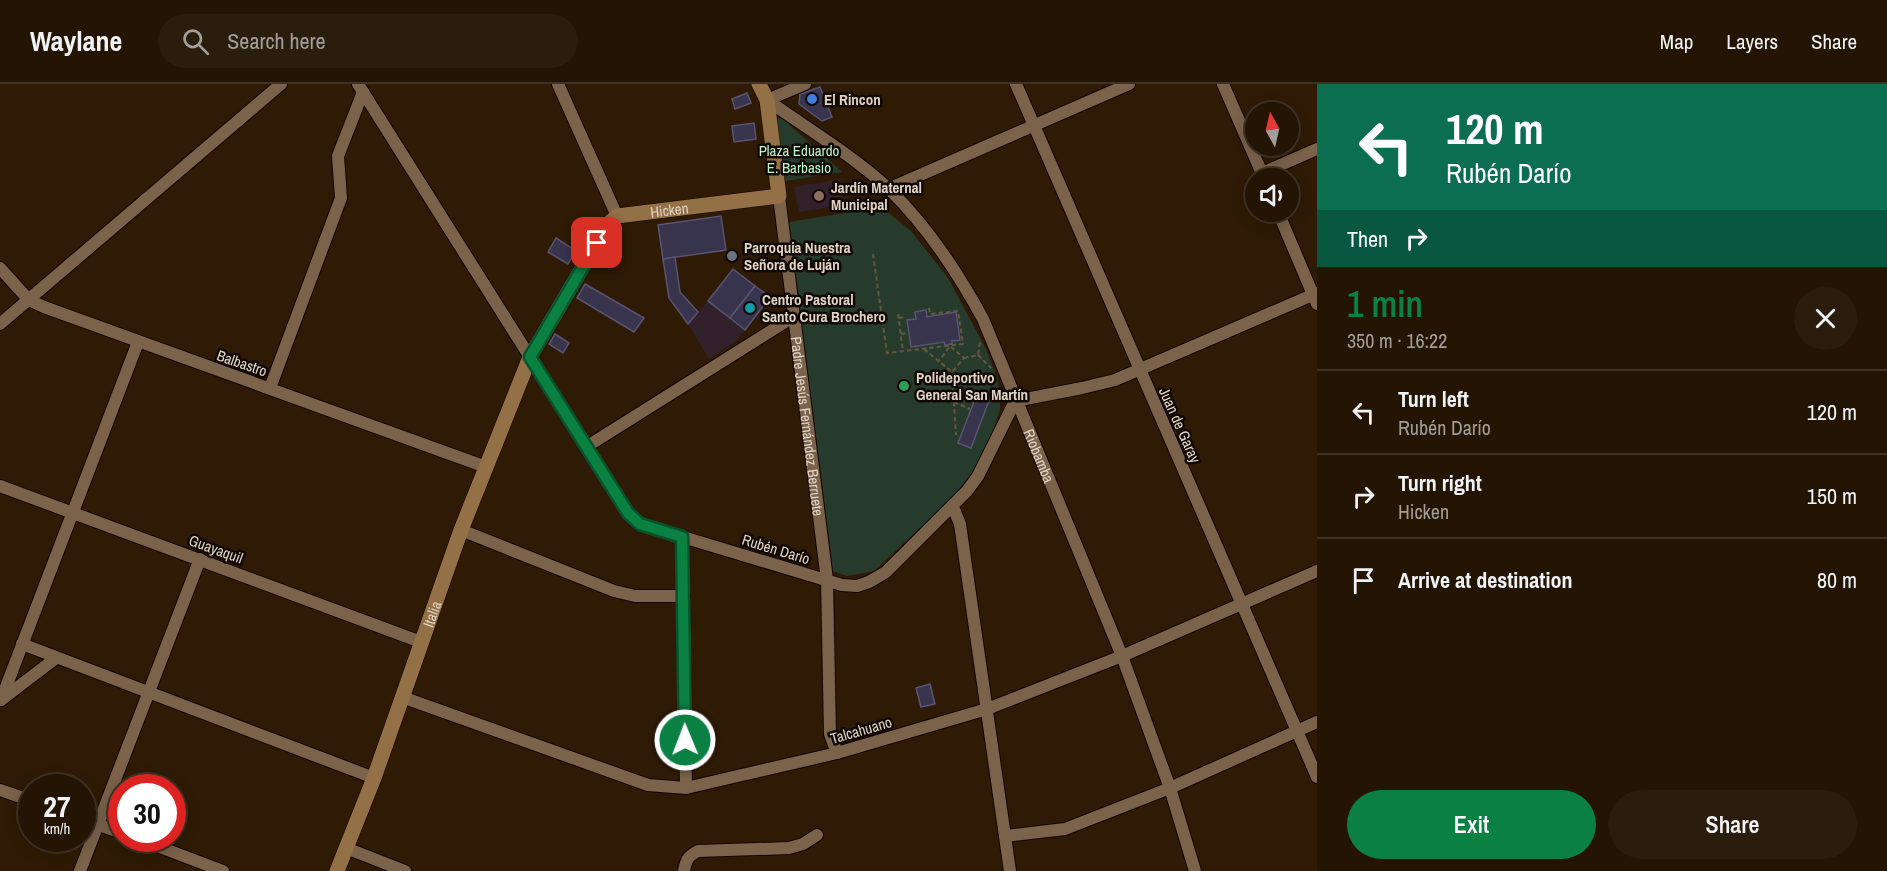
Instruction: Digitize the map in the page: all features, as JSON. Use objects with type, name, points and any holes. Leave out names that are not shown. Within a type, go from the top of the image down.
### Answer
[{"type":"street","points":[[0,324],[281,84]]},
{"type":"street","points":[[530,357],[608,224],[617,216],[558,84]]},
{"type":"street","name":"Riobamba","points":[[759,84],[767,100],[847,155],[888,189],[918,220],[943,251],[964,283],[982,319],[1122,656],[1170,788],[1195,871]]},
{"type":"street","points":[[767,100],[805,84]]},
{"type":"street","name":"Juan de Garay","points":[[1016,84],[1317,777]]},
{"type":"street","points":[[888,189],[1129,84]]},
{"type":"street","points":[[1223,84],[1260,168]]},
{"type":"street","points":[[270,388],[341,198],[338,156],[360,86]]},
{"type":"street","name":"Rubén Darío","points":[[360,86],[586,447],[634,520],[640,524],[842,585],[857,586],[886,572],[953,507],[978,476],[1015,401]]},
{"type":"street","name":"Padre Jesús Fernández Berruete","points":[[767,100],[827,580],[830,734],[837,753]]},
{"type":"street","points":[[1279,168],[1317,149]]},
{"type":"street","name":"Hicken","points":[[617,216],[778,196]]},
{"type":"street","points":[[1015,401],[1115,380],[1316,297],[1282,222]]},
{"type":"street","name":"Balbastro","points":[[0,268],[29,300],[138,342],[486,467]]},
{"type":"street","points":[[586,447],[793,316]]},
{"type":"street","points":[[1,701],[138,342]]},
{"type":"street","name":"Italia","points":[[337,871],[374,777],[461,530],[530,357]]},
{"type":"street","name":"Guayaquil","points":[[0,486],[421,642]]},
{"type":"street","points":[[953,507],[960,524],[1011,871]]},
{"type":"street","points":[[461,530],[614,591],[635,596],[684,596]]},
{"type":"street","points":[[682,537],[686,788]]},
{"type":"street","points":[[80,871],[200,559]]},
{"type":"street","name":"Talcahuano","points":[[402,697],[648,785],[686,788],[837,753],[987,709],[1122,656],[1317,571]]},
{"type":"street","points":[[22,644],[374,777]]},
{"type":"street","points":[[1,701],[56,658]]},
{"type":"street","points":[[1006,836],[1065,829],[1170,788],[1317,722]]},
{"type":"street","points":[[0,790],[18,796]]},
{"type":"street","points":[[96,824],[108,828]]},
{"type":"street","points":[[684,871],[689,856],[698,851],[789,848],[803,844],[817,835]]},
{"type":"street","points":[[346,848],[405,871]]},
{"type":"street","points":[[173,852],[223,871]]},
{"type":"path","points":[[873,254],[887,353],[963,344],[958,311],[930,314],[929,308]]},
{"type":"path","points":[[903,351],[898,316],[905,317]]},
{"type":"path","points":[[956,435],[952,372],[964,358],[978,355],[982,319]]},
{"type":"path","points":[[901,334],[907,333]]},
{"type":"path","points":[[950,346],[964,358]]},
{"type":"path","points":[[939,361],[950,346]]},
{"type":"path","points":[[924,349],[952,372]]},
{"type":"path","points":[[954,402],[970,410]]},
{"type":"shaded area","name":"Jardín Maternal Municipal","points":[[840,179],[844,205],[799,212],[794,187]]},
{"type":"shaded area","points":[[708,301],[745,330],[737,340],[709,359],[688,324]]},
{"type":"green space","name":"Plaza Eduardo E. Barbasio","points":[[780,118],[842,172],[779,182],[776,119]]},
{"type":"green space","name":"Polideportivo General San Martín","points":[[871,199],[911,231],[948,278],[986,349],[997,378],[1000,410],[992,433],[972,473],[951,499],[874,571],[847,576],[833,571],[789,222],[845,213]]},
{"type":"building","name":"El Rincon","points":[[820,87],[832,117],[822,121],[799,104],[800,94]]},
{"type":"building","points":[[747,93],[751,103],[735,109],[732,99]]},
{"type":"building","points":[[754,123],[756,139],[734,142],[732,126]]},
{"type":"building","points":[[721,216],[726,250],[663,259],[658,225]]},
{"type":"building","points":[[556,238],[576,251],[568,264],[548,252]]},
{"type":"building","points":[[675,257],[680,292],[698,312],[688,324],[669,298],[663,259]]},
{"type":"building","points":[[733,269],[755,286],[730,318],[708,301]]},
{"type":"building","points":[[585,284],[644,318],[634,332],[577,298]]},
{"type":"building","name":"Centro Pastoral Santo Cura Brochero","points":[[755,286],[770,297],[745,330],[730,318]]},
{"type":"building","points":[[926,310],[927,317],[956,312],[960,340],[945,345],[944,342],[911,347],[907,320],[916,319],[915,312]]},
{"type":"building","points":[[555,334],[569,343],[563,353],[549,344]]},
{"type":"building","points":[[977,394],[990,398],[971,448],[958,443]]},
{"type":"building","points":[[930,684],[935,704],[921,707],[916,688]]},
{"type":"place","name":"El Rincon","points":[[812,99]]},
{"type":"place","name":"Jardín Maternal Municipal","points":[[819,196]]},
{"type":"place","name":"Parroquia Nuestra Señora de Luján","points":[[732,256]]},
{"type":"place","name":"Centro Pastoral Santo Cura Brochero","points":[[750,308]]},
{"type":"place","name":"Polideportivo General San Martín","points":[[904,386]]},
{"type":"route","points":[[597,243],[530,357],[628,513],[640,524],[682,537],[685,740]]}]
